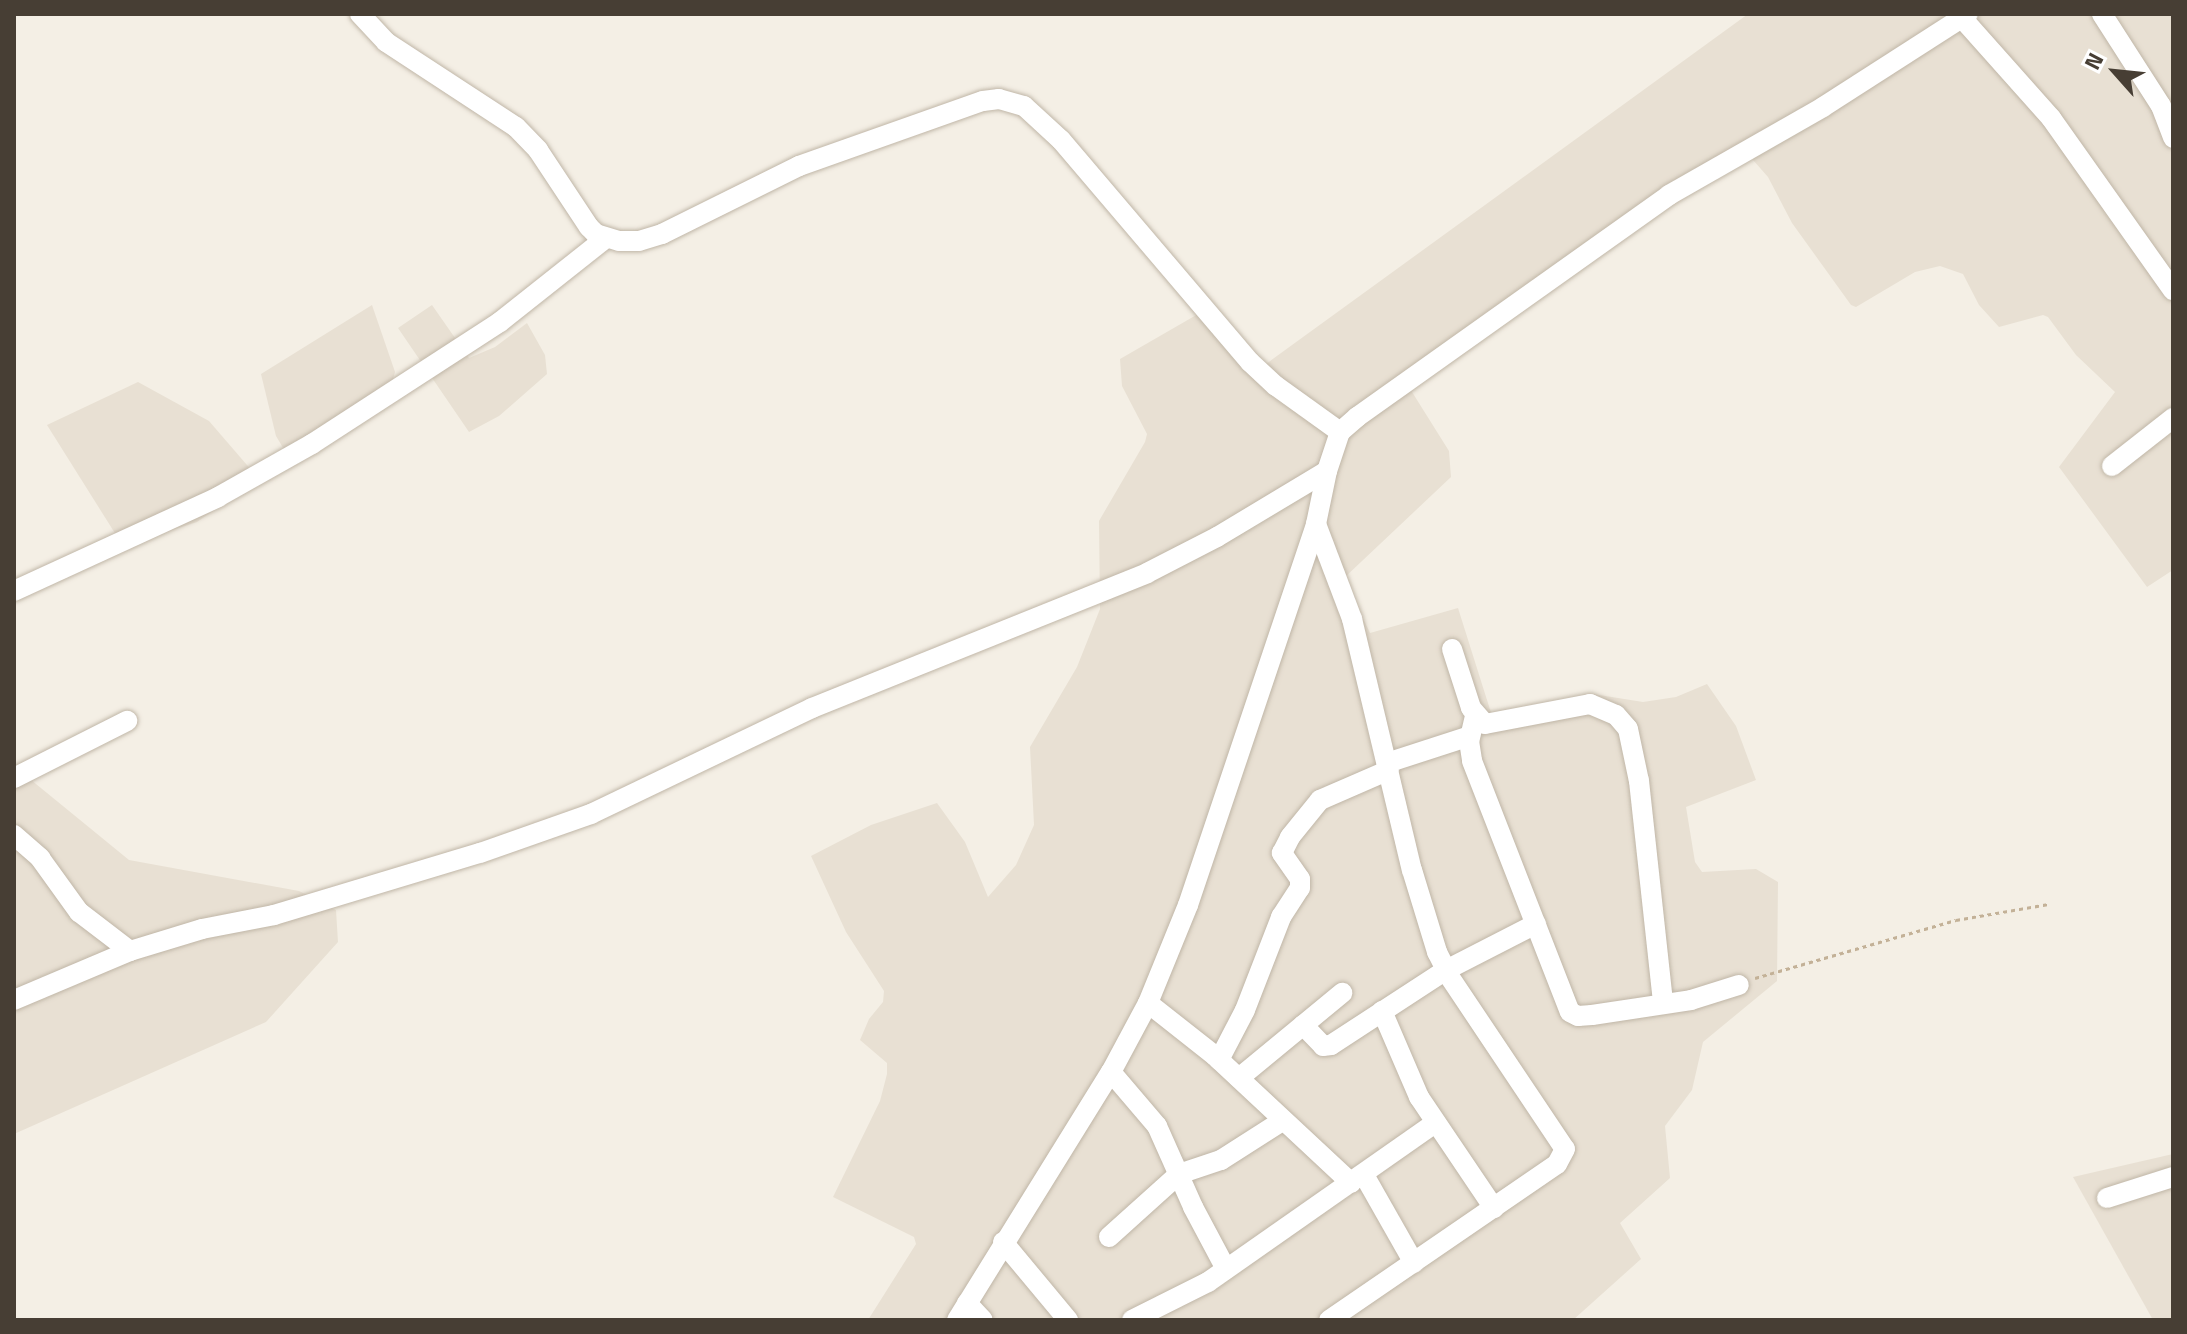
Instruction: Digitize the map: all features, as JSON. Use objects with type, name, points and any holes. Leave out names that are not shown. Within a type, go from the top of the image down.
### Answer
[{"type":"street","points":[[360,14],[386,42],[516,127],[538,150],[589,227],[606,238],[639,241],[662,234],[799,166],[983,101],[1012,101],[1037,115],[1061,140],[1250,362],[1276,386],[1340,432]]},
{"type":"street","points":[[2102,14],[2161,106],[2173,138]]},
{"type":"street","points":[[983,1320],[962,1312],[1111,1072],[1148,1003],[1188,905],[1316,524],[1327,471],[1340,432],[1357,417],[1669,195],[1823,107],[1965,16],[2051,118],[2170,278]]},
{"type":"street","points":[[14,591],[218,497],[312,444],[500,322],[606,238]]},
{"type":"street","points":[[2112,466],[2173,418]]},
{"type":"street","points":[[14,1000],[130,951],[202,929],[274,915],[480,853],[591,814],[812,708],[1147,573],[1217,537],[1327,471]]},
{"type":"street","points":[[1316,524],[1352,619],[1423,907],[1446,970],[1565,1149],[1557,1164],[1329,1320]]},
{"type":"street","points":[[1452,649],[1472,726],[1472,761],[1564,1002],[1574,1015],[1711,995],[1739,985]]},
{"type":"street","points":[[1219,1060],[1251,997],[1281,917],[1301,883],[1282,853],[1290,837],[1320,800],[1472,726],[1492,725],[1590,704],[1622,721],[1631,739],[1639,781],[1663,1003]]},
{"type":"street","points":[[14,778],[127,721]]},
{"type":"street","points":[[14,835],[40,858],[79,912],[130,951]]},
{"type":"street","points":[[1303,1025],[1327,1047],[1446,970],[1536,924]]},
{"type":"street","points":[[1239,1078],[1342,993]]},
{"type":"street","points":[[1148,1003],[1219,1060],[1282,1121],[1358,1179],[1414,1263]]},
{"type":"street","points":[[1382,1011],[1408,1074],[1435,1123],[1494,1208]]},
{"type":"street","points":[[1111,1072],[1157,1126],[1226,1269]]},
{"type":"street","points":[[1109,1237],[1179,1174],[1221,1160],[1282,1121]]},
{"type":"street","points":[[1132,1320],[1208,1282],[1435,1123]]},
{"type":"street","points":[[2107,1198],[2173,1177]]},
{"type":"street","points":[[1003,1242],[1068,1320]]},
{"type":"path","points":[[1739,985],[1810,959],[1913,931],[2049,904]]},
{"type":"shaded area","points":[[1748,14],[2173,14],[2173,570],[2147,587],[2059,467],[2115,392],[2076,355],[2048,317],[2043,315],[1999,327],[1979,305],[1963,274],[1940,266],[1915,272],[1856,307],[1851,305],[1792,223],[1768,177],[1746,152],[1402,376],[1449,451],[1451,477],[1344,578],[1370,633],[1458,608],[1493,719],[1593,694],[1643,702],[1676,697],[1707,684],[1736,726],[1756,780],[1686,807],[1695,862],[1702,872],[1756,869],[1778,882],[1777,981],[1703,1042],[1692,1090],[1665,1126],[1670,1178],[1620,1223],[1641,1259],[1573,1320],[868,1320],[916,1244],[914,1237],[833,1197],[880,1101],[887,1074],[887,1063],[860,1040],[869,1019],[883,1002],[884,991],[846,932],[811,856],[871,825],[937,803],[965,842],[988,897],[1016,865],[1034,825],[1030,747],[1077,667],[1100,609],[1099,521],[1147,434],[1122,386],[1120,359],[1205,310],[1255,372]]},
{"type":"shaded area","points":[[372,305],[395,372],[389,393],[294,466],[276,436],[261,374]]},
{"type":"shaded area","points":[[432,305],[469,358],[495,347],[527,323],[545,355],[547,374],[499,416],[469,432],[398,328]]},
{"type":"shaded area","points":[[138,382],[209,421],[259,479],[197,522],[123,546],[47,425]]},
{"type":"shaded area","points":[[14,766],[129,860],[299,891],[336,910],[338,942],[266,1022],[14,1134]]},
{"type":"shaded area","points":[[2173,1154],[2173,1320],[2153,1320],[2073,1177]]}]
